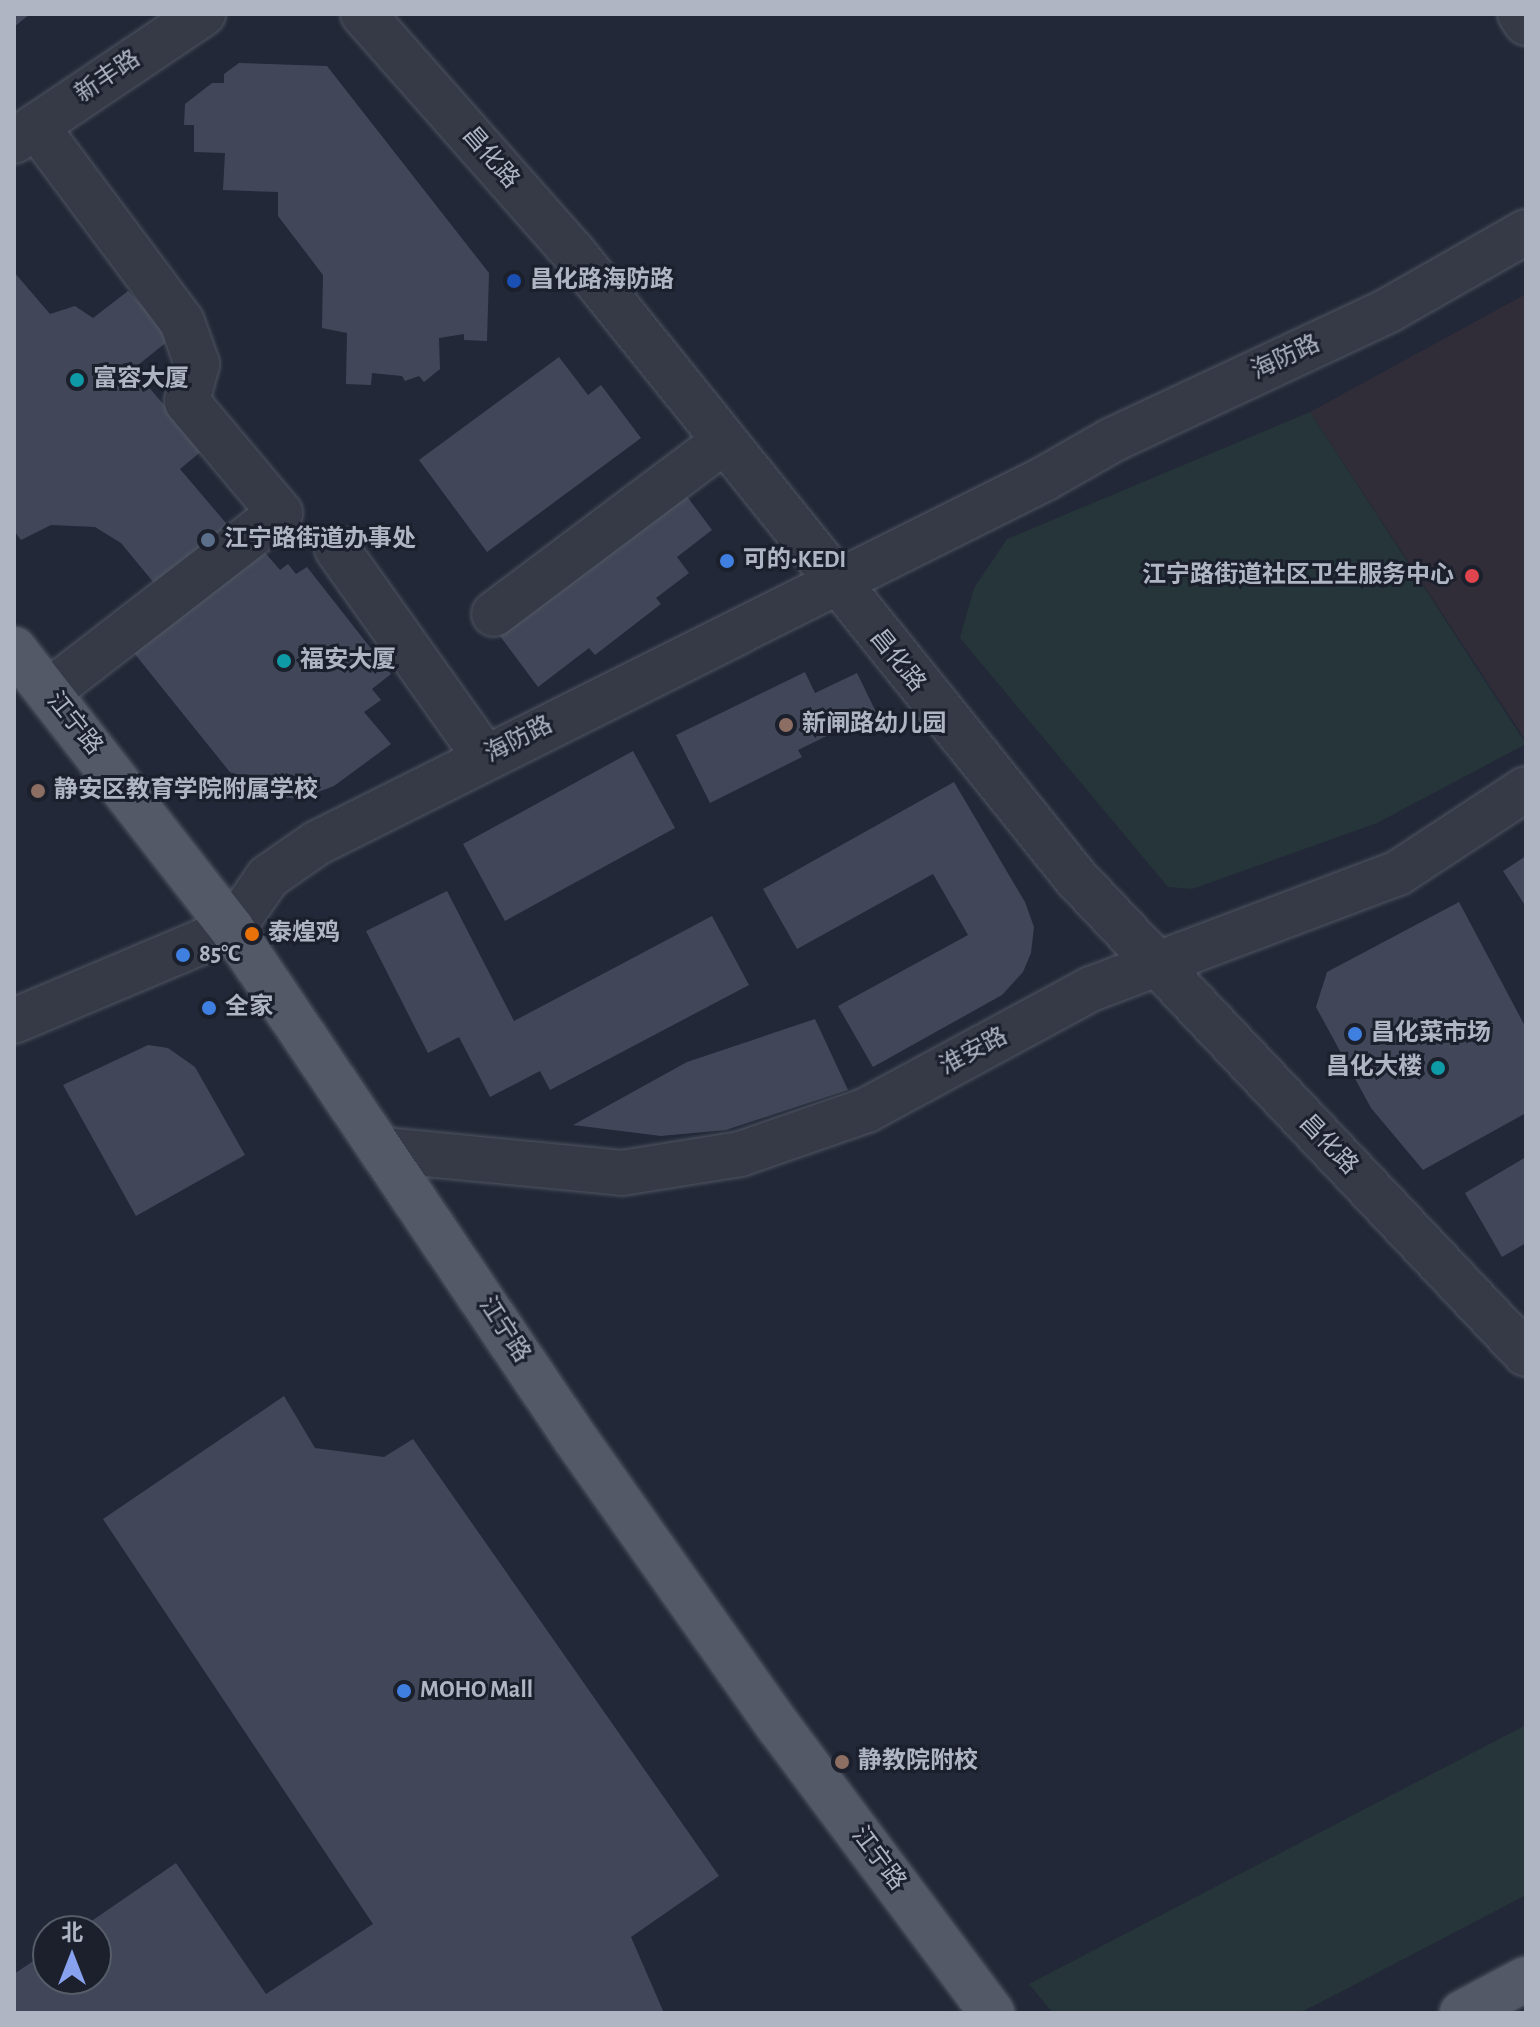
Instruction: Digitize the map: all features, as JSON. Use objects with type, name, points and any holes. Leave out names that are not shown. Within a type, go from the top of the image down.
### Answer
[{"type":"main road","name":"江宁路","points":[[14,649],[232,929],[385,1150],[577,1441],[779,1727],[992,2013]]},
{"type":"main road","points":[[1462,2013],[1526,1979]]},
{"type":"street","name":"新丰路","points":[[25,134],[203,14]]},
{"type":"street","name":"昌化路","points":[[363,14],[573,252],[832,581],[1076,878],[1526,1354]]},
{"type":"street","points":[[1520,14],[1526,23]]},
{"type":"street","points":[[25,134],[182,322],[197,364],[187,402],[280,513],[48,692]]},
{"type":"street","name":"海防路","points":[[232,929],[268,877],[317,843],[832,581],[1044,479],[1112,440],[1389,310],[1526,232]]},
{"type":"street","name":"海防路","points":[[1044,479],[1133,453],[1384,341],[1526,260]]},
{"type":"street","points":[[494,614],[723,442]]},
{"type":"street","points":[[337,549],[485,757]]},
{"type":"street","name":"淮安路","points":[[385,1150],[622,1173],[740,1154],[867,1110],[1091,989],[1398,873],[1526,789]]},
{"type":"street","points":[[14,1021],[232,929]]},
{"type":"shaded area","name":"江宁路街道社区卫生服务中心","points":[[1526,294],[1526,741],[1310,412]]},
{"type":"shaded area","points":[[1310,412],[1526,744],[1377,823],[1192,889],[1168,887],[960,638],[974,588],[1007,539]]},
{"type":"shaded area","points":[[1526,1725],[1526,1895],[1331,1997],[1299,2013],[1053,2013],[1029,1984]]},
{"type":"building","points":[[14,14],[30,14],[14,27]]},
{"type":"building","points":[[239,63],[327,66],[489,273],[487,341],[464,340],[464,334],[439,338],[440,369],[424,382],[419,376],[405,381],[402,376],[372,373],[371,385],[346,384],[347,333],[322,328],[323,275],[278,216],[278,192],[223,190],[225,153],[194,152],[194,125],[184,125],[185,104],[212,83],[224,83],[224,74]]},
{"type":"building","points":[[14,272],[50,314],[75,306],[93,318],[128,291],[160,324],[168,341],[133,369],[203,450],[180,469],[237,536],[163,594],[121,543],[95,527],[51,525],[21,540],[14,531]]},
{"type":"building","points":[[559,357],[588,395],[601,385],[641,438],[487,552],[419,460]]},
{"type":"building","points":[[683,491],[712,530],[677,557],[689,573],[656,598],[661,604],[595,655],[589,648],[538,687],[497,632]]},
{"type":"building","points":[[256,542],[280,570],[288,564],[296,574],[307,567],[391,674],[372,689],[381,700],[364,712],[391,744],[334,786],[299,799],[261,795],[229,771],[126,643]]},
{"type":"building","points":[[805,672],[815,693],[857,673],[876,712],[798,750],[802,757],[710,803],[676,735]]},
{"type":"building","points":[[633,751],[675,828],[505,921],[463,844]]},
{"type":"building","points":[[954,782],[1025,902],[1034,927],[1031,953],[1023,972],[1002,995],[873,1067],[838,1006],[968,935],[933,874],[797,949],[763,889]]},
{"type":"building","points":[[1526,856],[1526,907],[1503,871]]},
{"type":"building","points":[[447,891],[514,1021],[712,916],[749,985],[550,1090],[540,1071],[490,1097],[459,1037],[428,1053],[366,931]]},
{"type":"building","name":"昌化大楼","points":[[1459,902],[1526,1028],[1526,1113],[1423,1170],[1371,1108],[1316,1007],[1327,972]]},
{"type":"building","points":[[815,1019],[848,1090],[726,1130],[661,1136],[573,1125],[687,1062]]},
{"type":"building","points":[[148,1045],[168,1048],[195,1067],[245,1155],[136,1216],[63,1085]]},
{"type":"building","points":[[1526,1157],[1526,1243],[1502,1257],[1465,1193]]},
{"type":"building","name":"MOHO Mall","points":[[284,1396],[315,1448],[384,1457],[413,1439],[719,1876],[631,1937],[664,2013],[14,2013],[14,1974],[32,1962],[32,1995],[112,1995],[112,1915],[100,1915],[176,1863],[266,1994],[373,1924],[103,1519]]},
{"type":"place","name":"昌化路海防路","points":[[514,281]]},
{"type":"place","name":"富容大厦","points":[[77,380]]},
{"type":"place","name":"江宁路街道办事处","points":[[208,540]]},
{"type":"place","name":"可的•KEDI","points":[[727,561]]},
{"type":"place","name":"江宁路街道社区卫生服务中心","points":[[1472,576]]},
{"type":"place","name":"福安大厦","points":[[284,661]]},
{"type":"place","name":"新闸路幼儿园","points":[[786,725]]},
{"type":"place","name":"静安区教育学院附属学校","points":[[38,791]]},
{"type":"place","name":"泰煌鸡","points":[[252,934]]},
{"type":"place","name":"85°C","points":[[183,955]]},
{"type":"place","name":"全家","points":[[209,1008]]},
{"type":"place","name":"昌化菜市场","points":[[1355,1034]]},
{"type":"place","name":"昌化大楼","points":[[1438,1068]]},
{"type":"place","name":"MOHO Mall","points":[[404,1691]]},
{"type":"place","name":"静教院附校","points":[[842,1762]]}]
